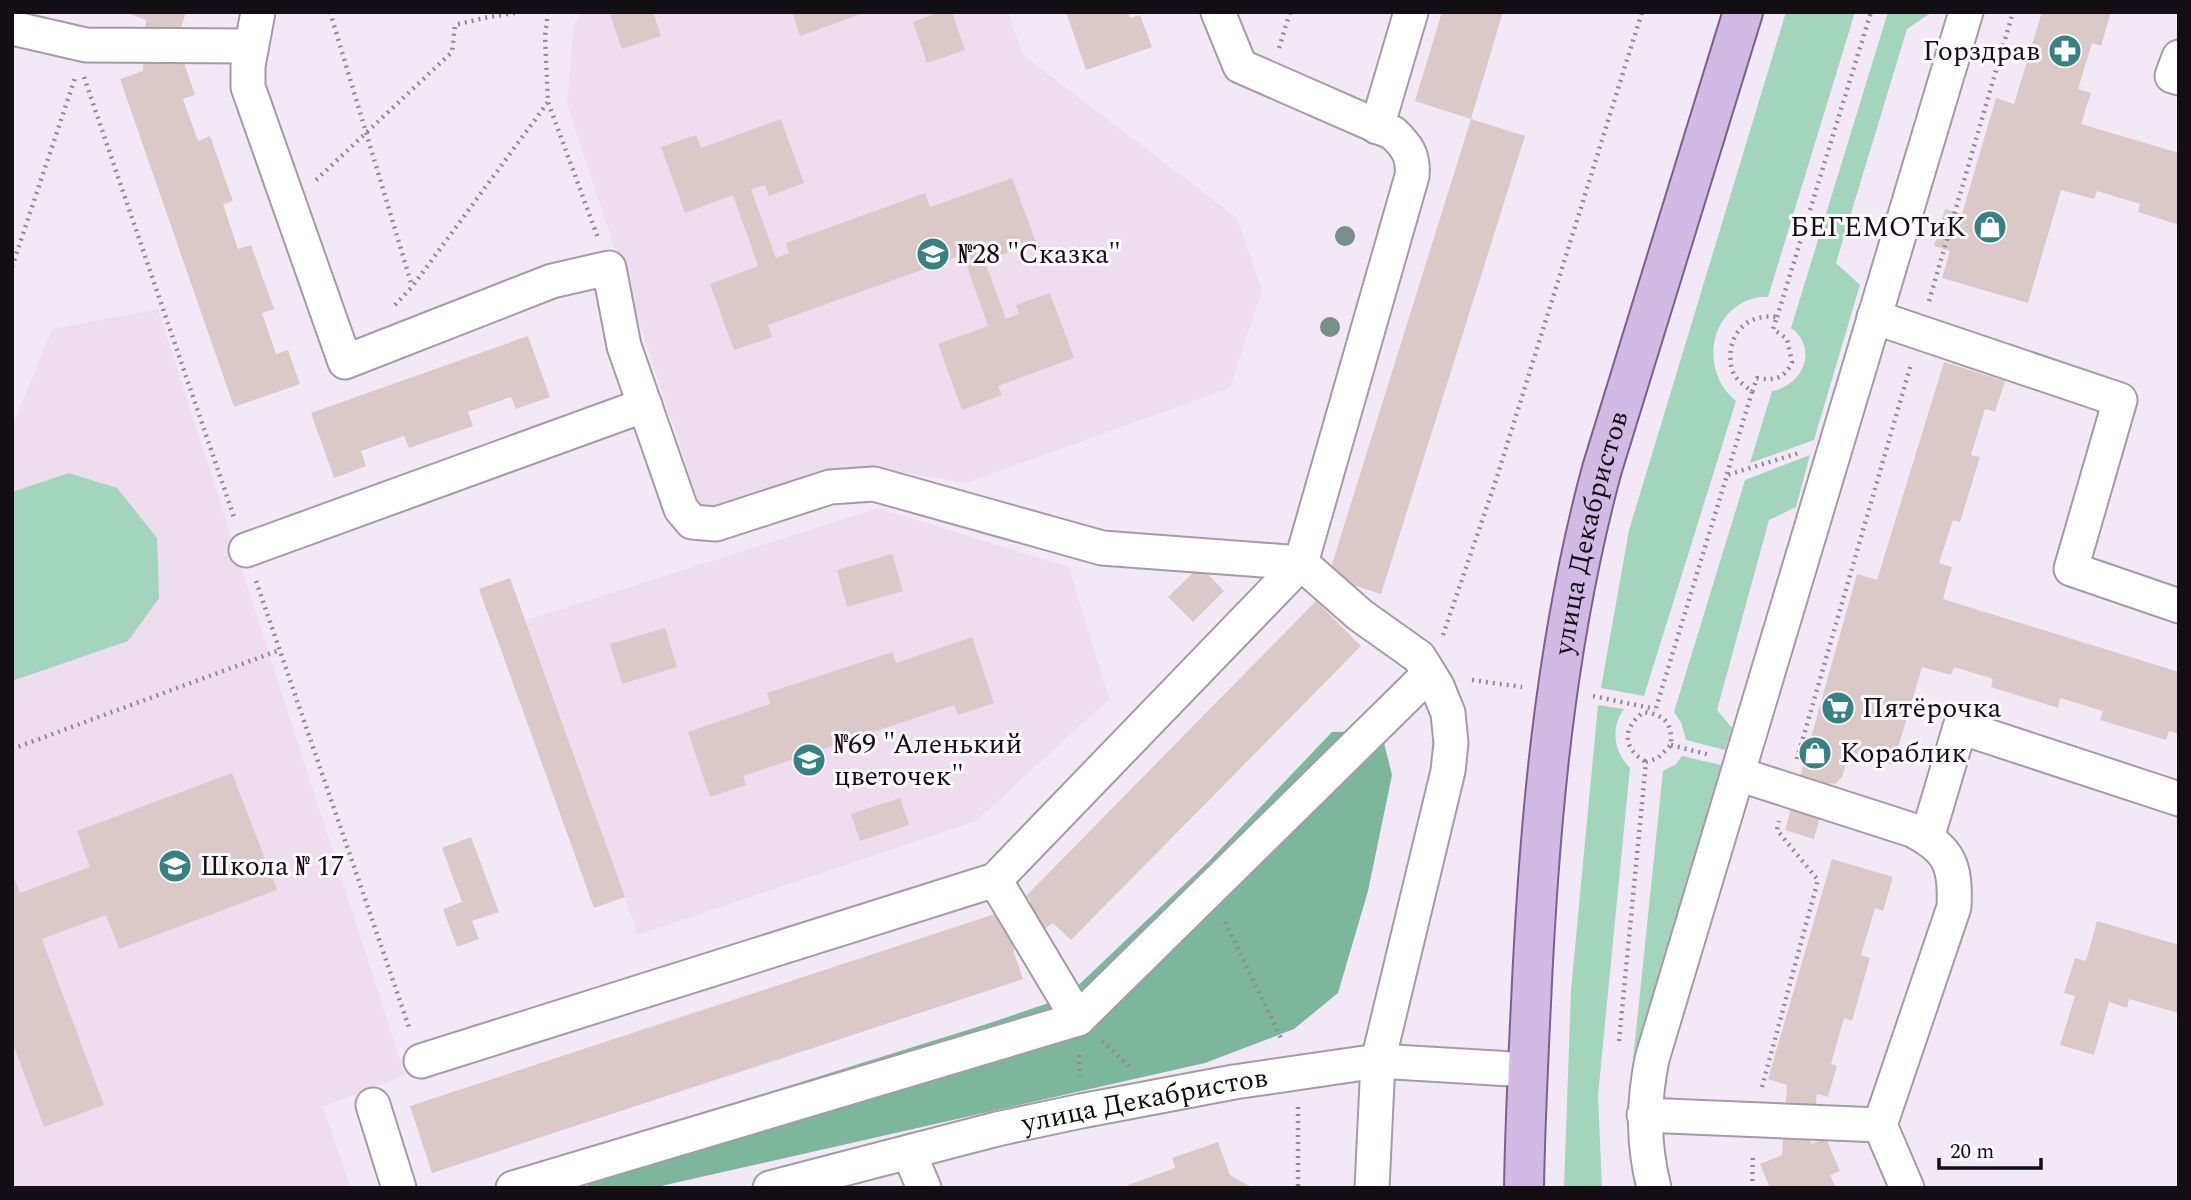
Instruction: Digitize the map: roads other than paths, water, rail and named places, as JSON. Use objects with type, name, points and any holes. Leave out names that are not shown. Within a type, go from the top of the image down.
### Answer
[{"type":"main road","name":"улица Декабристов","points":[[1524,1188],[1536,888],[1557,691],[1588,522],[1743,12]]},
{"type":"street","points":[[258,12],[247,66],[248,87],[345,362],[552,281],[609,268],[624,346],[681,509],[692,522],[716,524],[830,487],[874,484],[1102,548],[1301,563],[1360,615],[1419,657],[1448,713],[1451,743],[1448,771],[1378,1061],[1372,1188]]},
{"type":"street","points":[[421,1062],[995,880],[1301,563],[1412,176],[1413,163],[1406,145],[1393,133],[1240,66],[1218,12]]},
{"type":"street","points":[[1377,127],[1411,12]]},
{"type":"street","points":[[1654,1188],[1646,1157],[1644,1115],[1652,1059],[1730,766],[1874,317],[1966,12]]},
{"type":"street","points":[[12,28],[86,45],[250,46]]},
{"type":"street","points":[[2179,57],[2172,76],[2179,78]]},
{"type":"street","points":[[1874,317],[2120,400],[2071,569],[2179,606]]},
{"type":"street","points":[[246,551],[645,405]]},
{"type":"street","points":[[513,1188],[1078,1019],[1429,674]]},
{"type":"street","points":[[1927,838],[1960,727],[2179,799]]},
{"type":"street","points":[[1730,766],[1912,831],[1927,838],[1939,848],[1948,861],[1955,878],[1954,907],[1880,1125],[1907,1188]]},
{"type":"street","points":[[995,880],[1078,1019]]},
{"type":"street","name":"улица Декабристов","points":[[770,1188],[1081,1111],[1298,1073],[1378,1061],[1528,1070]]},
{"type":"street","points":[[373,1105],[399,1188]]},
{"type":"street","points":[[1644,1115],[1880,1125]]},
{"type":"street","points":[[909,1153],[924,1188]]},
{"type":"place","name":"Горздрав","points":[[2065,51]]},
{"type":"place","name":"БЕГЕМОТиК","points":[[1990,227]]},
{"type":"place","name":"№28 \"Сказка\"","points":[[933,254]]},
{"type":"place","name":"Пятёрочка","points":[[1838,708]]},
{"type":"place","name":"Кораблик","points":[[1815,753]]},
{"type":"place","name":"№69 \"Аленький цветочек\"","points":[[809,760]]},
{"type":"place","name":"Школа № 17","points":[[175,866]]}]
